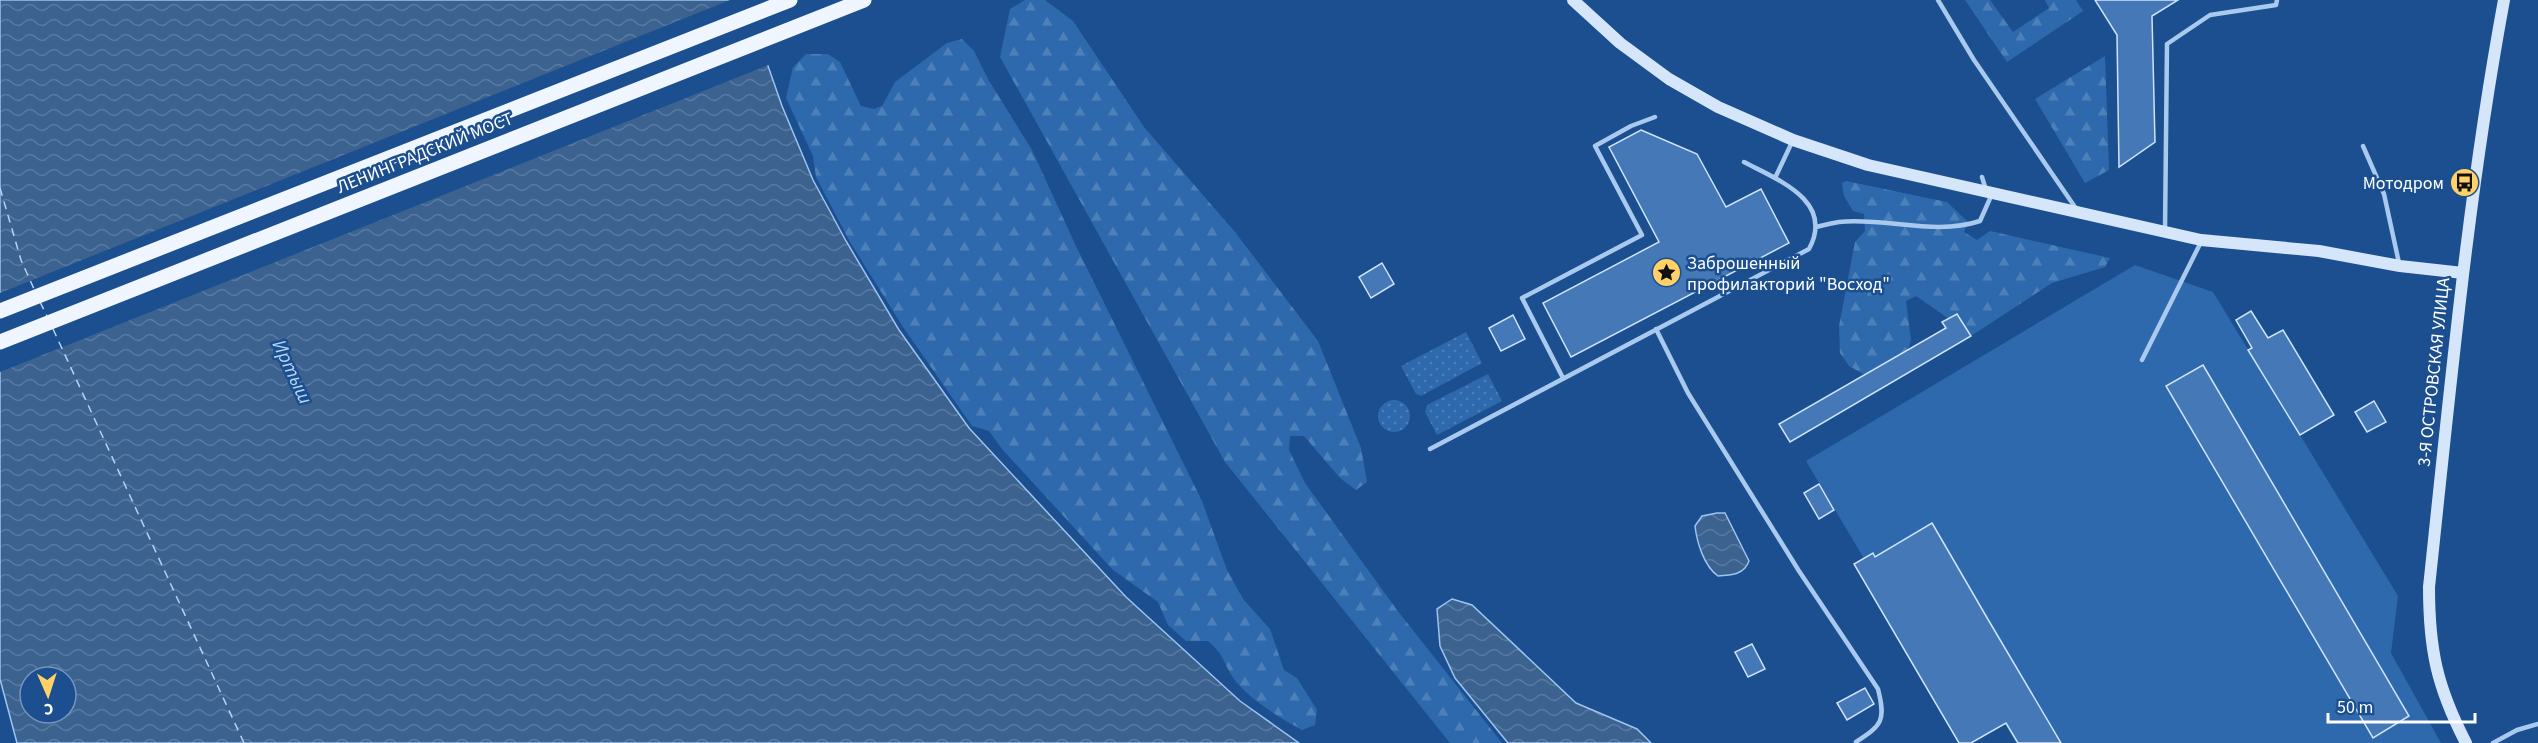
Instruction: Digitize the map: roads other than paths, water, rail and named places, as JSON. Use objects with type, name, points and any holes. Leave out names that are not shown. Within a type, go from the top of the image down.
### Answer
[{"type":"main road","name":"ЛЕНИНГРАДСКИЙ МОСТ","points":[[0,311],[790,0]]},
{"type":"main road","name":"ЛЕНИНГРАДСКИЙ МОСТ","points":[[0,342],[864,0]]},
{"type":"street","points":[[1573,0],[1620,43],[1669,79],[1718,107],[1793,140],[1868,165],[2202,240],[2319,251],[2400,266],[2463,273]]},
{"type":"street","name":"3-Я ОСТРОВСКАЯ УЛИЦА","points":[[2466,743],[2447,708],[2435,668],[2429,629],[2429,587],[2463,273],[2485,102],[2504,0]]},
{"type":"lane","points":[[1938,0],[1974,60],[2079,214]]},
{"type":"lane","points":[[2165,233],[2168,44],[2210,15],[2276,5],[2277,0]]},
{"type":"lane","points":[[1563,378],[1521,298],[1642,235],[1595,146],[1631,126],[1655,117]]},
{"type":"lane","points":[[1775,178],[1793,140]]},
{"type":"lane","points":[[2363,146],[2384,194],[2400,266]]},
{"type":"lane","points":[[1431,449],[1809,249],[1814,239],[1816,219],[1806,201],[1790,185],[1744,162]]},
{"type":"lane","points":[[1816,227],[1840,221],[1939,226],[1970,225],[1980,221],[1989,193],[1982,177]]},
{"type":"lane","points":[[2142,360],[2202,240]]},
{"type":"lane","points":[[1656,329],[1688,393],[1811,591],[1878,689],[1882,705],[1881,719],[1877,728],[1856,742]]},
{"type":"lane","points":[[2493,743],[2517,730],[2538,724]]},
{"type":"water","name":"Иртыш","points":[[0,0],[745,0],[782,106],[813,180],[899,330],[969,428],[1126,597],[1240,701],[1299,743],[17,743],[0,679]]},
{"type":"water","points":[[1725,513],[1749,561],[1740,572],[1718,576],[1705,560],[1699,547],[1695,526],[1702,516]]},
{"type":"water","points":[[1452,599],[1472,605],[1576,703],[1637,729],[1651,743],[1508,743],[1455,678],[1440,646],[1437,609]]},
{"type":"place","name":"Мотодром","points":[[2465,183]]},
{"type":"place","name":"Заброшенный профилакторий \"Восход\"","points":[[1666,273]]}]
